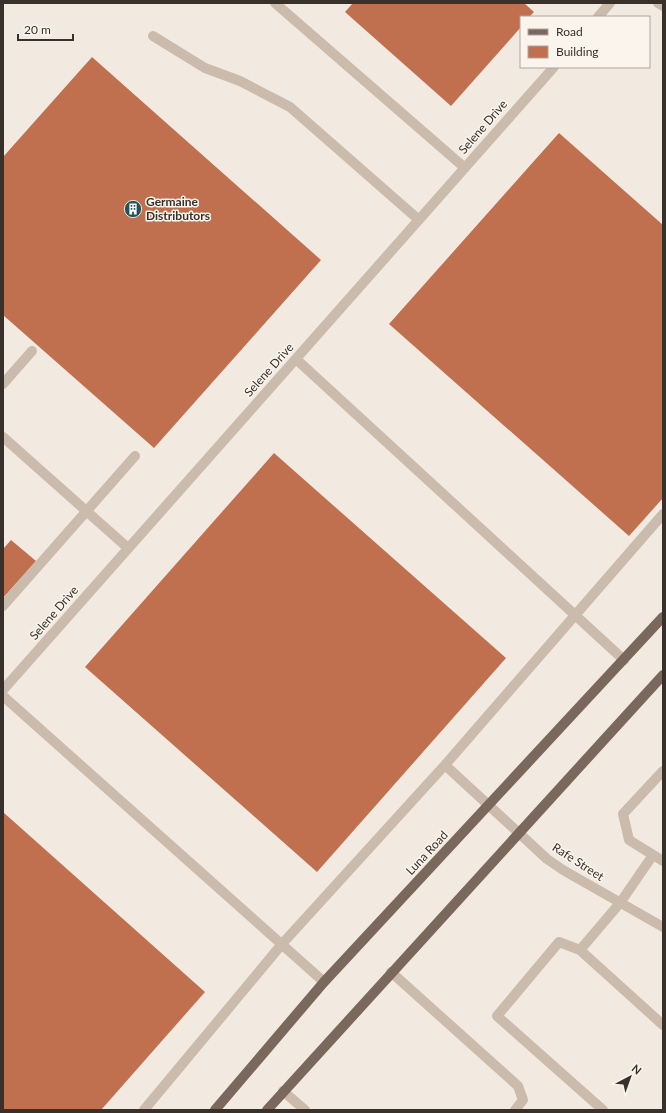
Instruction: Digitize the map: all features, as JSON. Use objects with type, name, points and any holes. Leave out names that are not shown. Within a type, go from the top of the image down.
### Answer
[{"type":"main road","name":"Luna Road","points":[[215,1110],[324,982],[663,617]]},
{"type":"main road","points":[[267,1110],[391,972],[663,675]]},
{"type":"street","points":[[275,3],[464,168]]},
{"type":"street","points":[[599,16],[610,3]]},
{"type":"street","points":[[658,3],[663,6]]},
{"type":"street","points":[[153,36],[205,68],[240,81],[290,107],[419,220]]},
{"type":"street","name":"Selene Drive","points":[[3,690],[553,68]]},
{"type":"street","points":[[3,384],[32,351]]},
{"type":"street","points":[[296,359],[624,660]]},
{"type":"street","points":[[3,437],[128,548]]},
{"type":"street","points":[[3,606],[135,456]]},
{"type":"street","points":[[144,1110],[282,944],[444,765],[574,614],[663,514]]},
{"type":"street","points":[[3,696],[324,982]]},
{"type":"street","name":"Rafe Street","points":[[444,765],[518,833],[563,870],[663,927]]},
{"type":"street","points":[[663,771],[623,814],[629,840],[663,861]]},
{"type":"street","points":[[580,950],[620,903],[653,856]]},
{"type":"street","points":[[603,1110],[497,1016],[559,942],[580,950],[663,1025]]},
{"type":"street","points":[[391,972],[518,1086],[523,1100],[515,1110]]},
{"type":"street","points":[[283,1091],[305,1110]]},
{"type":"building","points":[[353,3],[524,3],[534,12],[530,16],[520,16],[520,28],[451,106],[345,12]]},
{"type":"building","name":"Germaine Distributors","points":[[92,57],[321,260],[154,448],[3,315],[3,157]]},
{"type":"building","points":[[559,133],[663,225],[663,498],[629,536],[389,324]]},
{"type":"building","points":[[274,453],[506,658],[317,872],[85,667]]},
{"type":"building","points":[[11,540],[36,561],[3,598],[3,549]]},
{"type":"building","points":[[3,812],[205,992],[101,1110],[3,1110]]},
{"type":"place","name":"Germaine Distributors","points":[[133,209]]}]
